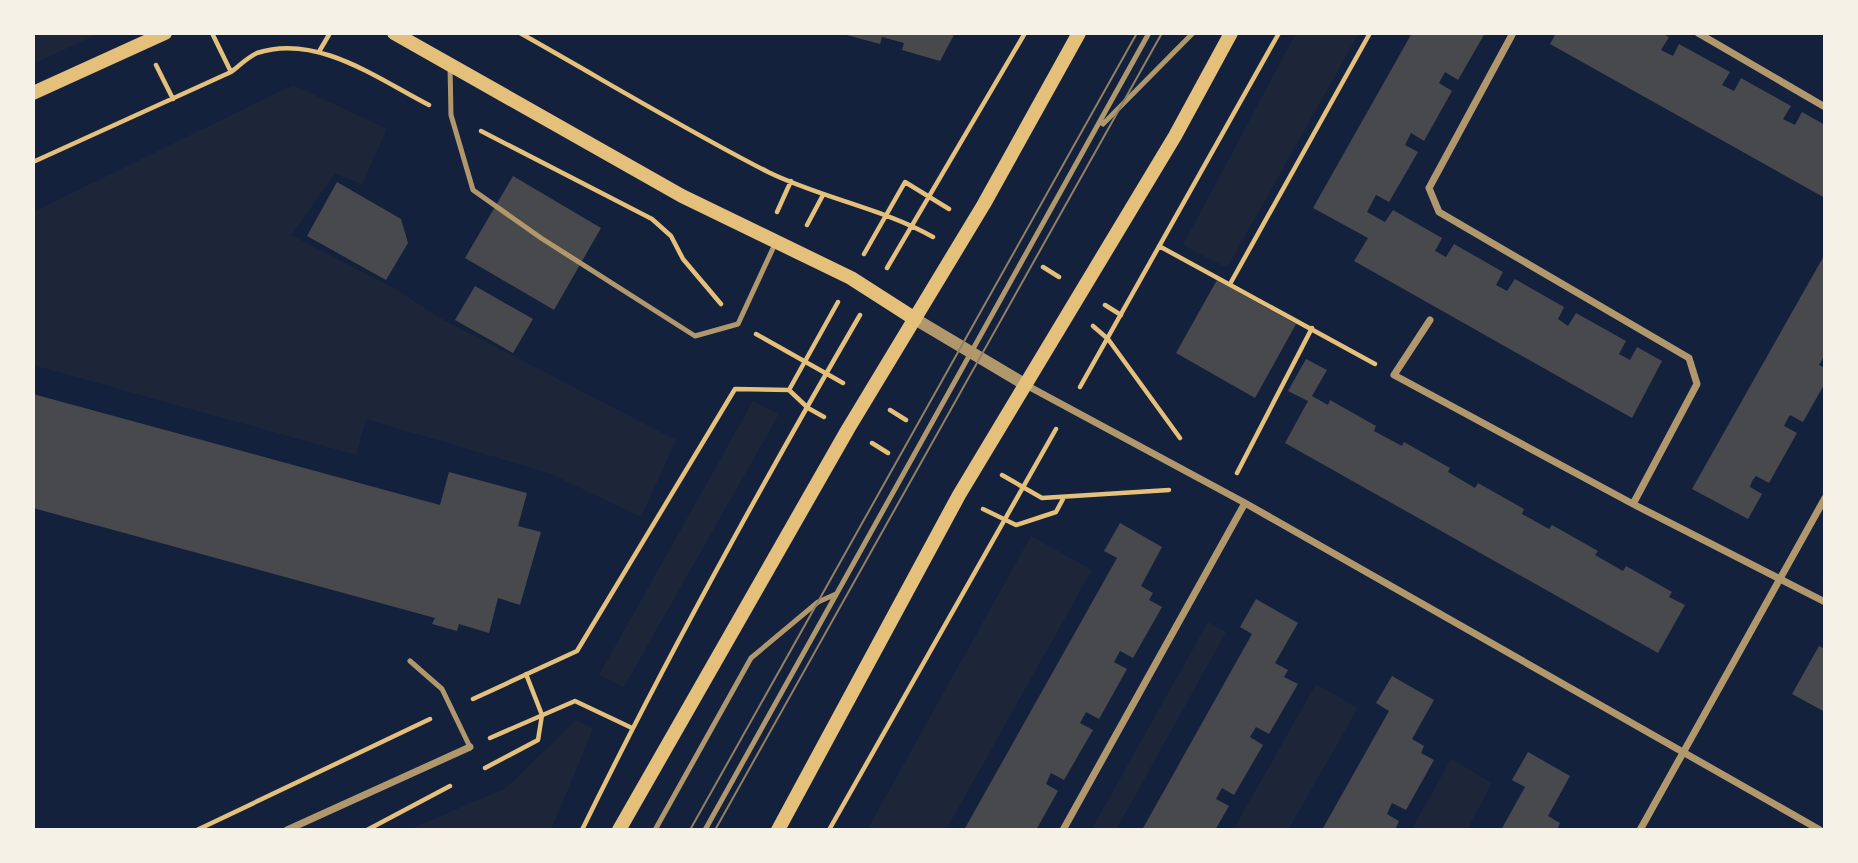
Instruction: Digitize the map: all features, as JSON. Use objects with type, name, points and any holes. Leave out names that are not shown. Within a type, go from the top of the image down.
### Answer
[{"type":"main road","points":[[33,93],[165,33]]},
{"type":"main road","points":[[394,33],[682,196],[777,240],[874,291],[915,318]]},
{"type":"main road","points":[[619,830],[722,647],[984,204],[1079,33]]},
{"type":"main road","points":[[778,830],[960,495],[1175,136],[1231,33]]},
{"type":"street","points":[[1513,33],[1429,188],[1439,212],[1689,358],[1697,384],[1633,505]]},
{"type":"street","points":[[1698,33],[1825,107]]},
{"type":"street","points":[[915,318],[1026,385],[1245,503],[1820,830]]},
{"type":"street","points":[[1430,320],[1394,374],[1633,505],[1825,602]]},
{"type":"street","points":[[1640,830],[1825,498]]},
{"type":"street","points":[[1062,830],[1245,503]]},
{"type":"street","points":[[287,830],[470,747]]},
{"type":"lane","points":[[705,830],[1149,33]]},
{"type":"lane","points":[[1098,128],[1193,33]]},
{"type":"lane","points":[[450,63],[451,115],[473,190],[541,238],[695,336],[738,324],[777,240]]},
{"type":"lane","points":[[655,830],[751,658],[818,602],[835,594]]},
{"type":"lane","points":[[410,661],[442,689],[470,747]]},
{"type":"path","points":[[212,33],[231,72]]},
{"type":"path","points":[[320,50],[330,33]]},
{"type":"path","points":[[520,33],[769,172],[885,218]]},
{"type":"path","points":[[928,196],[1025,33]]},
{"type":"path","points":[[829,830],[1279,33]]},
{"type":"path","points":[[1230,284],[1370,33]]},
{"type":"path","points":[[33,162],[231,72],[256,54],[289,48],[320,50],[652,219],[671,236],[683,259],[738,324],[804,361]]},
{"type":"path","points":[[1159,246],[1394,374]]},
{"type":"path","points":[[1227,493],[1312,328]]},
{"type":"path","points":[[197,830],[577,651],[735,389],[789,390]]},
{"type":"path","points":[[582,830],[632,728],[808,408]]},
{"type":"path","points":[[1024,487],[1042,498],[1063,499],[1215,487]]},
{"type":"path","points":[[1005,521],[1016,525],[1056,512],[1063,499]]},
{"type":"path","points":[[470,747],[576,701],[632,728]]},
{"type":"shaded area","points":[[33,33],[100,33],[33,64]]},
{"type":"shaded area","points":[[1296,33],[1359,33],[1227,268],[1183,245]]},
{"type":"shaded area","points":[[293,85],[387,129],[362,184],[335,174],[291,235],[396,289],[440,318],[676,440],[641,517],[549,473],[366,419],[356,455],[33,365],[33,212]]},
{"type":"shaded area","points":[[753,401],[779,414],[624,687],[599,675]]},
{"type":"shaded area","points":[[1031,536],[1092,570],[946,830],[867,830]]},
{"type":"shaded area","points":[[1208,622],[1226,632],[1116,830],[1091,830]]},
{"type":"shaded area","points":[[1316,684],[1358,708],[1288,830],[1233,830]]},
{"type":"shaded area","points":[[576,720],[593,729],[551,830],[408,830],[506,788]]},
{"type":"shaded area","points":[[1451,759],[1492,783],[1467,830],[1411,830]]},
{"type":"building","points":[[955,33],[940,61],[902,50],[904,43],[882,37],[880,44],[843,34]]},
{"type":"building","points":[[1412,33],[1485,33],[1458,80],[1445,72],[1439,83],[1452,91],[1424,141],[1411,133],[1405,145],[1418,152],[1389,202],[1376,195],[1367,212],[1385,222],[1393,210],[1442,238],[1435,251],[1446,257],[1454,244],[1503,272],[1496,285],[1507,291],[1515,279],[1564,307],[1558,319],[1568,326],[1576,313],[1626,341],[1619,354],[1630,360],[1637,347],[1662,361],[1632,418],[1354,261],[1368,238],[1313,208]]},
{"type":"building","points":[[1556,33],[1661,33],[1669,37],[1661,50],[1673,56],[1679,44],[1730,72],[1722,85],[1734,91],[1741,78],[1791,106],[1783,119],[1795,125],[1802,112],[1825,125],[1825,198],[1550,44]]},
{"type":"building","points":[[513,176],[601,228],[554,310],[465,258]]},
{"type":"building","points":[[337,182],[401,219],[408,243],[386,280],[307,236]]},
{"type":"building","points":[[1825,254],[1825,354],[1819,365],[1825,368],[1825,383],[1803,422],[1790,415],[1787,420],[1784,426],[1797,433],[1769,483],[1756,476],[1752,481],[1750,487],[1762,494],[1748,519],[1692,489]]},
{"type":"building","points":[[1217,280],[1296,324],[1255,398],[1176,353]]},
{"type":"building","points":[[475,286],[533,319],[513,353],[455,320]]},
{"type":"building","points":[[1306,359],[1327,370],[1312,396],[1328,405],[1330,400],[1376,426],[1374,431],[1402,446],[1404,442],[1450,468],[1448,472],[1475,488],[1478,483],[1524,509],[1522,514],[1549,529],[1552,525],[1598,551],[1595,555],[1623,571],[1626,566],[1672,592],[1669,597],[1685,605],[1658,653],[1285,443],[1308,401],[1288,391]]},
{"type":"building","points":[[33,394],[440,505],[449,472],[527,493],[518,526],[541,532],[520,605],[498,598],[489,633],[459,624],[457,631],[432,624],[435,618],[33,508]]},
{"type":"building","points":[[1120,523],[1162,547],[1141,586],[1153,593],[1149,600],[1162,607],[1133,658],[1120,651],[1114,662],[1127,669],[1099,719],[1086,712],[1080,723],[1093,730],[1064,780],[1051,773],[1046,784],[1058,791],[1036,830],[964,830],[1117,558],[1104,551]]},
{"type":"building","points":[[1256,599],[1298,623],[1275,663],[1288,670],[1284,677],[1298,684],[1269,734],[1256,727],[1250,737],[1263,745],[1234,795],[1222,788],[1216,799],[1229,806],[1215,830],[1142,830],[1252,634],[1240,627]]},
{"type":"building","points":[[1819,646],[1825,649],[1825,712],[1792,694]]},
{"type":"building","points":[[1392,676],[1434,700],[1412,739],[1424,746],[1421,753],[1434,760],[1406,810],[1392,803],[1387,814],[1399,821],[1395,830],[1322,830],[1389,711],[1376,703]]},
{"type":"building","points":[[1528,752],[1570,776],[1548,816],[1560,823],[1557,830],[1501,830],[1525,787],[1512,780]]},
{"type":"tram line","points":[[690,830],[1137,33]]},
{"type":"tram line","points":[[715,830],[1162,33]]}]
